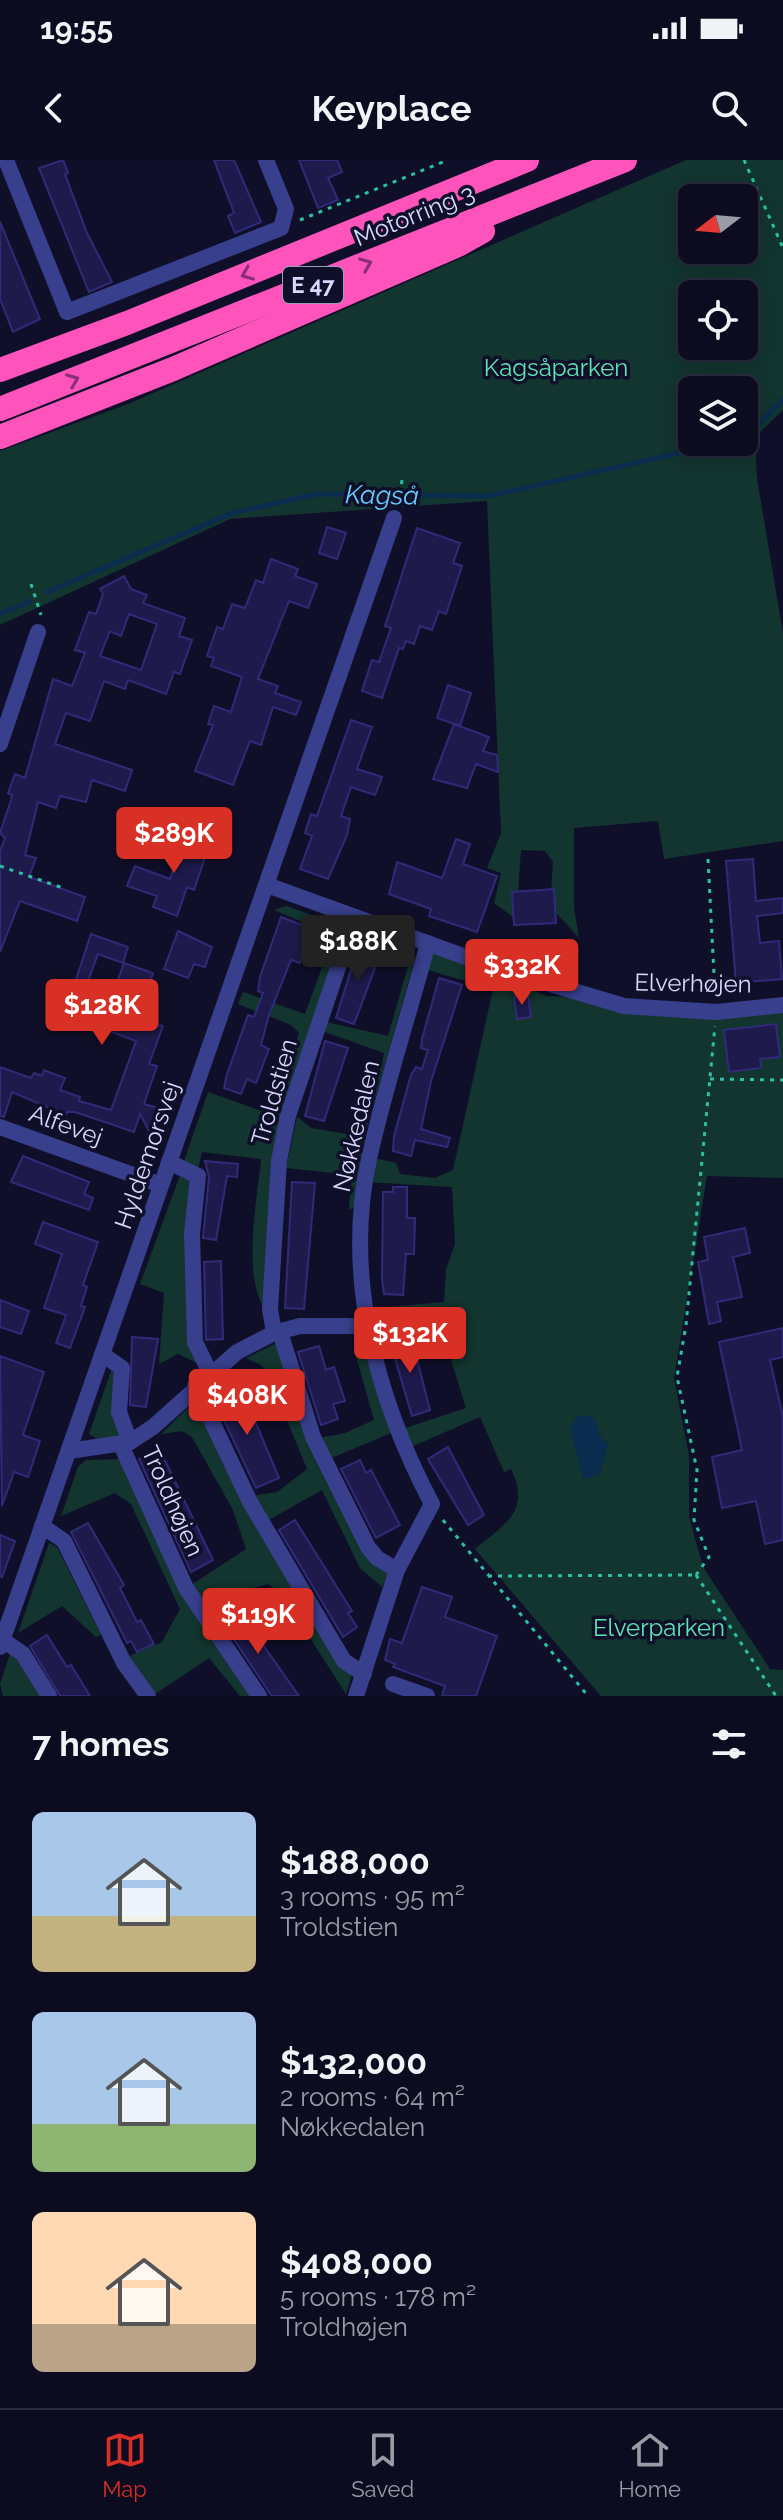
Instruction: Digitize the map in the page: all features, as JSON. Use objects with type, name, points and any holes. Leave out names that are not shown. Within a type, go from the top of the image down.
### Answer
[{"type":"highway","name":"Motorring 3","points":[[0,370],[127,323],[527,160]]},
{"type":"highway","name":"Motorring 3","points":[[0,409],[625,160]]},
{"type":"highway","points":[[0,437],[173,369],[458,245],[559,187]]},
{"type":"street","points":[[6,160],[67,312],[281,228],[286,209],[266,160]]},
{"type":"street","name":"Hyldemorsvej","points":[[1,1644],[394,518]]},
{"type":"street","points":[[0,744],[38,632]]},
{"type":"street","points":[[267,885],[485,964]]},
{"type":"street","name":"Troldstien","points":[[277,1333],[270,1309],[279,1161],[288,1116],[355,917]]},
{"type":"street","name":"Nøkkedalen","points":[[428,943],[368,1162],[361,1218],[361,1272],[368,1326],[392,1421],[432,1504]]},
{"type":"street","name":"Elverhøjen","points":[[510,972],[624,1006],[716,1012],[783,1005]]},
{"type":"street","name":"Alfevej","points":[[0,1127],[161,1185]]},
{"type":"street","points":[[169,1162],[198,1176],[192,1234],[195,1342],[210,1373]]},
{"type":"street","name":"Troldhøjen","points":[[69,1451],[126,1444],[153,1427],[195,1386],[237,1352],[277,1333],[300,1326],[368,1326]]},
{"type":"street","points":[[277,1333],[313,1437],[368,1547],[377,1558],[397,1570]]},
{"type":"street","points":[[102,1354],[122,1368],[119,1412],[126,1444]]},
{"type":"street","points":[[195,1386],[250,1502],[344,1661],[364,1674]]},
{"type":"street","name":"Troldhøjen","points":[[126,1444],[186,1588],[259,1696]]},
{"type":"street","points":[[356,1696],[397,1570],[432,1504]]},
{"type":"street","points":[[42,1526],[64,1541],[124,1663],[148,1696]]},
{"type":"street","points":[[1,1644],[23,1654],[49,1696]]},
{"type":"street","points":[[393,1684],[427,1696]]},
{"type":"path","points":[[281,228],[448,160]]},
{"type":"path","points":[[744,160],[783,248]]},
{"type":"path","points":[[400,501],[402,480]]},
{"type":"path","points":[[31,584],[41,615]]},
{"type":"path","points":[[696,1575],[709,1557],[694,1520],[697,1470],[677,1377],[686,1325],[716,1012],[708,859]]},
{"type":"path","points":[[0,866],[63,888]]},
{"type":"path","points":[[710,1079],[783,1080]]},
{"type":"path","points":[[432,1504],[486,1576],[588,1696]]},
{"type":"path","points":[[486,1576],[696,1575]]},
{"type":"path","points":[[696,1575],[776,1696]]},
{"type":"green space","name":"Kagsåparken","points":[[686,160],[783,160],[783,410],[758,434],[758,376],[678,376],[678,456],[756,456],[783,633],[783,841],[664,859],[658,821],[574,828],[574,908],[579,938],[550,906],[553,862],[545,851],[521,850],[516,919],[494,903],[501,873],[487,868],[501,833],[487,501],[230,519],[0,625],[0,451],[128,404]]},
{"type":"green space","points":[[286,906],[344,926],[278,1130],[263,1306],[257,1292],[253,1255],[261,1159],[202,1152],[198,1170],[184,1161],[208,1092],[273,1115],[299,1033],[291,1025],[238,1004],[243,992],[305,1014],[334,935],[274,910]]},
{"type":"green space","points":[[357,931],[411,949],[415,959],[364,1138],[354,1208],[349,1209],[352,1175],[286,1168],[297,1117],[311,1128],[347,1134],[362,1119],[376,1086],[384,1053],[322,1031],[326,1022],[388,1036],[409,963],[354,941]]},
{"type":"green space","name":"Elverparken","points":[[428,943],[546,996],[597,998],[629,1007],[783,1003],[783,1178],[707,1176],[674,1378],[689,1456],[689,1517],[703,1567],[770,1669],[783,1670],[783,1696],[601,1696],[475,1549],[512,1515],[518,1496],[511,1469],[504,1472],[480,1417],[404,1450],[396,1431],[466,1408],[441,1328],[420,1324],[370,1338],[366,1309],[444,1302],[446,1269],[455,1244],[452,1187],[365,1182],[369,1157],[396,1163],[400,1174],[435,1178],[453,1170],[493,989],[421,968]]},
{"type":"green space","points":[[182,1170],[193,1180],[201,1365],[178,1354],[159,1364],[164,1293],[140,1284]]},
{"type":"green space","points":[[279,1342],[308,1440],[389,1571],[382,1587],[360,1568],[322,1490],[265,1522],[251,1496],[277,1492],[307,1469],[268,1374],[261,1365],[246,1358]]},
{"type":"green space","points":[[372,1349],[396,1431],[329,1459],[319,1438],[345,1433],[374,1420],[355,1353]]},
{"type":"green space","points":[[113,1365],[119,1436],[99,1440],[89,1434]]},
{"type":"green space","points":[[199,1397],[353,1671],[346,1694],[281,1593],[268,1584],[251,1589],[213,1617],[191,1585],[246,1549],[233,1510],[192,1437],[182,1431],[161,1434]]},
{"type":"green space","points":[[123,1459],[253,1696],[240,1696],[209,1658],[152,1696],[127,1657],[162,1642],[180,1609],[131,1504],[115,1493],[61,1516],[78,1467],[86,1460]]},
{"type":"green space","points":[[49,1543],[57,1547],[101,1635],[96,1637],[62,1606],[18,1633]]},
{"type":"green space","points":[[12,1648],[42,1696],[3,1696],[0,1684]]},
{"type":"water","points":[[577,1415],[593,1417],[608,1445],[600,1473],[584,1480],[570,1430]]},
{"type":"building","points":[[63,160],[68,173],[65,174],[87,233],[112,282],[89,292],[39,168]]},
{"type":"building","points":[[214,160],[234,160],[261,222],[235,233],[228,216],[234,213]]},
{"type":"building","points":[[299,160],[337,160],[342,172],[328,178],[338,200],[318,208]]},
{"type":"building","points":[[0,222],[40,319],[13,332],[0,299]]},
{"type":"building","points":[[327,527],[346,533],[337,559],[319,553]]},
{"type":"building","points":[[417,528],[460,543],[453,563],[462,566],[446,614],[439,611],[432,630],[420,626],[414,644],[406,641],[403,649],[399,648],[382,698],[362,691],[372,660],[379,662],[391,628],[385,626]]},
{"type":"building","points":[[271,559],[298,569],[295,576],[317,584],[308,608],[289,601],[258,679],[278,686],[275,693],[301,702],[296,715],[273,707],[261,745],[250,741],[233,785],[195,771],[213,725],[208,724],[214,706],[231,712],[242,677],[211,666],[214,658],[207,656],[217,627],[223,629],[232,604],[245,608],[256,580],[263,583]]},
{"type":"building","points":[[124,576],[131,589],[147,595],[143,603],[185,618],[179,636],[192,640],[180,674],[174,672],[166,694],[128,680],[125,689],[104,681],[90,721],[66,713],[55,744],[132,770],[125,791],[92,780],[86,802],[60,796],[56,808],[38,802],[25,855],[36,858],[29,877],[85,897],[77,921],[20,901],[0,952],[0,851],[5,838],[0,833],[12,795],[8,793],[15,774],[25,778],[53,679],[72,686],[85,653],[75,650],[89,612],[96,614],[103,594],[100,589]],"holes":[[[129,614],[157,624],[141,670],[100,656],[110,631],[121,636]]]},
{"type":"building","points":[[448,685],[471,693],[460,726],[437,718]]},
{"type":"building","points":[[351,720],[372,727],[357,769],[382,777],[375,795],[351,787],[341,816],[350,819],[347,835],[328,879],[300,869],[312,836],[305,833],[311,814],[317,816]]},
{"type":"building","points":[[454,724],[489,737],[483,751],[497,755],[498,772],[476,764],[467,788],[433,779]]},
{"type":"building","points":[[188,828],[203,833],[200,843],[209,846],[194,890],[187,887],[177,916],[153,907],[157,896],[127,886],[135,866],[170,879]]},
{"type":"building","points":[[456,839],[470,844],[463,864],[497,876],[477,932],[429,916],[431,909],[389,894],[397,862],[442,878]]},
{"type":"building","points":[[753,859],[756,901],[783,898],[783,913],[757,916],[760,943],[779,941],[782,979],[736,983],[726,861]]},
{"type":"building","points":[[554,889],[556,923],[514,925],[512,892]]},
{"type":"building","points":[[281,917],[310,928],[300,963],[291,960],[269,1015],[261,1045],[269,1049],[256,1083],[247,1079],[241,1094],[224,1088],[227,1074],[248,1015],[254,1017],[263,993],[258,991],[260,977]]},
{"type":"building","points":[[178,931],[212,947],[205,967],[194,964],[188,978],[164,969]]},
{"type":"building","points":[[91,934],[128,947],[123,963],[98,954],[84,992],[111,1000],[124,963],[153,973],[138,1017],[163,1026],[149,1064],[157,1066],[144,1104],[158,1108],[150,1133],[140,1114],[134,1132],[75,1112],[67,1112],[66,1115],[12,1092],[4,1117],[0,1116],[0,1067],[31,1078],[34,1073],[42,1076],[44,1070],[65,1078],[60,1090],[80,1097],[79,1101],[111,1110],[136,1041],[109,1031],[112,1023],[96,1017],[98,1012],[79,1006],[74,1020],[64,1016]]},
{"type":"building","points":[[359,944],[381,952],[354,1024],[336,1018]]},
{"type":"building","points":[[439,978],[462,985],[431,1081],[421,1129],[450,1138],[447,1147],[415,1140],[411,1156],[393,1151],[394,1136],[411,1075],[416,1067],[422,1069],[428,1050],[421,1048],[422,1039]]},
{"type":"building","points":[[528,995],[531,1017],[517,1019],[514,997]]},
{"type":"building","points":[[776,1024],[780,1057],[760,1059],[761,1068],[729,1072],[724,1030]]},
{"type":"building","points":[[325,1041],[348,1048],[324,1121],[305,1116]]},
{"type":"building","points":[[23,1156],[89,1182],[84,1194],[93,1198],[89,1210],[11,1182]]},
{"type":"building","points":[[205,1161],[238,1164],[237,1177],[227,1176],[216,1240],[203,1238],[209,1177]]},
{"type":"building","points":[[292,1182],[315,1183],[304,1309],[285,1308]]},
{"type":"building","points":[[393,1187],[407,1187],[407,1218],[415,1218],[414,1254],[406,1254],[403,1295],[384,1294],[382,1279],[383,1192],[393,1192]]},
{"type":"building","points":[[43,1222],[98,1242],[83,1285],[87,1287],[81,1306],[85,1307],[70,1348],[56,1343],[66,1315],[44,1308],[62,1254],[35,1244]]},
{"type":"building","points":[[745,1228],[750,1253],[733,1257],[742,1297],[717,1302],[721,1321],[709,1324],[698,1262],[708,1260],[704,1237]]},
{"type":"building","points":[[221,1261],[223,1339],[206,1340],[204,1262]]},
{"type":"building","points":[[0,1300],[29,1311],[21,1334],[0,1327]]},
{"type":"building","points":[[783,1328],[783,1357],[770,1360],[783,1417],[783,1540],[765,1544],[756,1501],[722,1508],[712,1457],[742,1450],[719,1342]]},
{"type":"building","points":[[411,1336],[430,1410],[412,1416],[390,1342]]},
{"type":"building","points":[[132,1337],[158,1339],[146,1407],[130,1405]]},
{"type":"building","points":[[319,1346],[326,1370],[334,1367],[345,1401],[333,1404],[338,1419],[321,1425],[298,1352]]},
{"type":"building","points":[[0,1356],[44,1372],[23,1435],[40,1441],[28,1477],[14,1472],[2,1506]]},
{"type":"building","points":[[236,1388],[240,1399],[245,1397],[279,1478],[256,1488],[213,1397]]},
{"type":"building","points":[[448,1447],[484,1515],[468,1525],[428,1459]]},
{"type":"building","points":[[160,1450],[213,1560],[191,1572],[139,1459]]},
{"type":"building","points":[[360,1460],[366,1473],[371,1470],[400,1525],[376,1538],[341,1469]]},
{"type":"building","points":[[295,1520],[352,1611],[348,1613],[357,1627],[343,1637],[279,1530]]},
{"type":"building","points":[[88,1523],[124,1585],[120,1588],[137,1622],[141,1620],[154,1644],[137,1652],[131,1641],[127,1643],[71,1532]]},
{"type":"building","points":[[0,1535],[15,1541],[2,1577],[0,1576]]},
{"type":"building","points":[[422,1587],[452,1597],[445,1617],[497,1636],[476,1696],[442,1696],[445,1686],[393,1667],[395,1664],[385,1660],[390,1639],[402,1643]]},
{"type":"building","points":[[237,1609],[299,1696],[272,1696],[269,1692],[221,1620]]},
{"type":"building","points":[[47,1635],[90,1696],[60,1696],[30,1646]]},
{"type":"waterway","name":"Kagså","points":[[758,424],[783,400]]},
{"type":"waterway","name":"Kagså","points":[[47,592],[232,513],[317,494],[489,496],[678,453]]},
{"type":"waterway","name":"Kagså","points":[[0,614],[30,601]]}]
